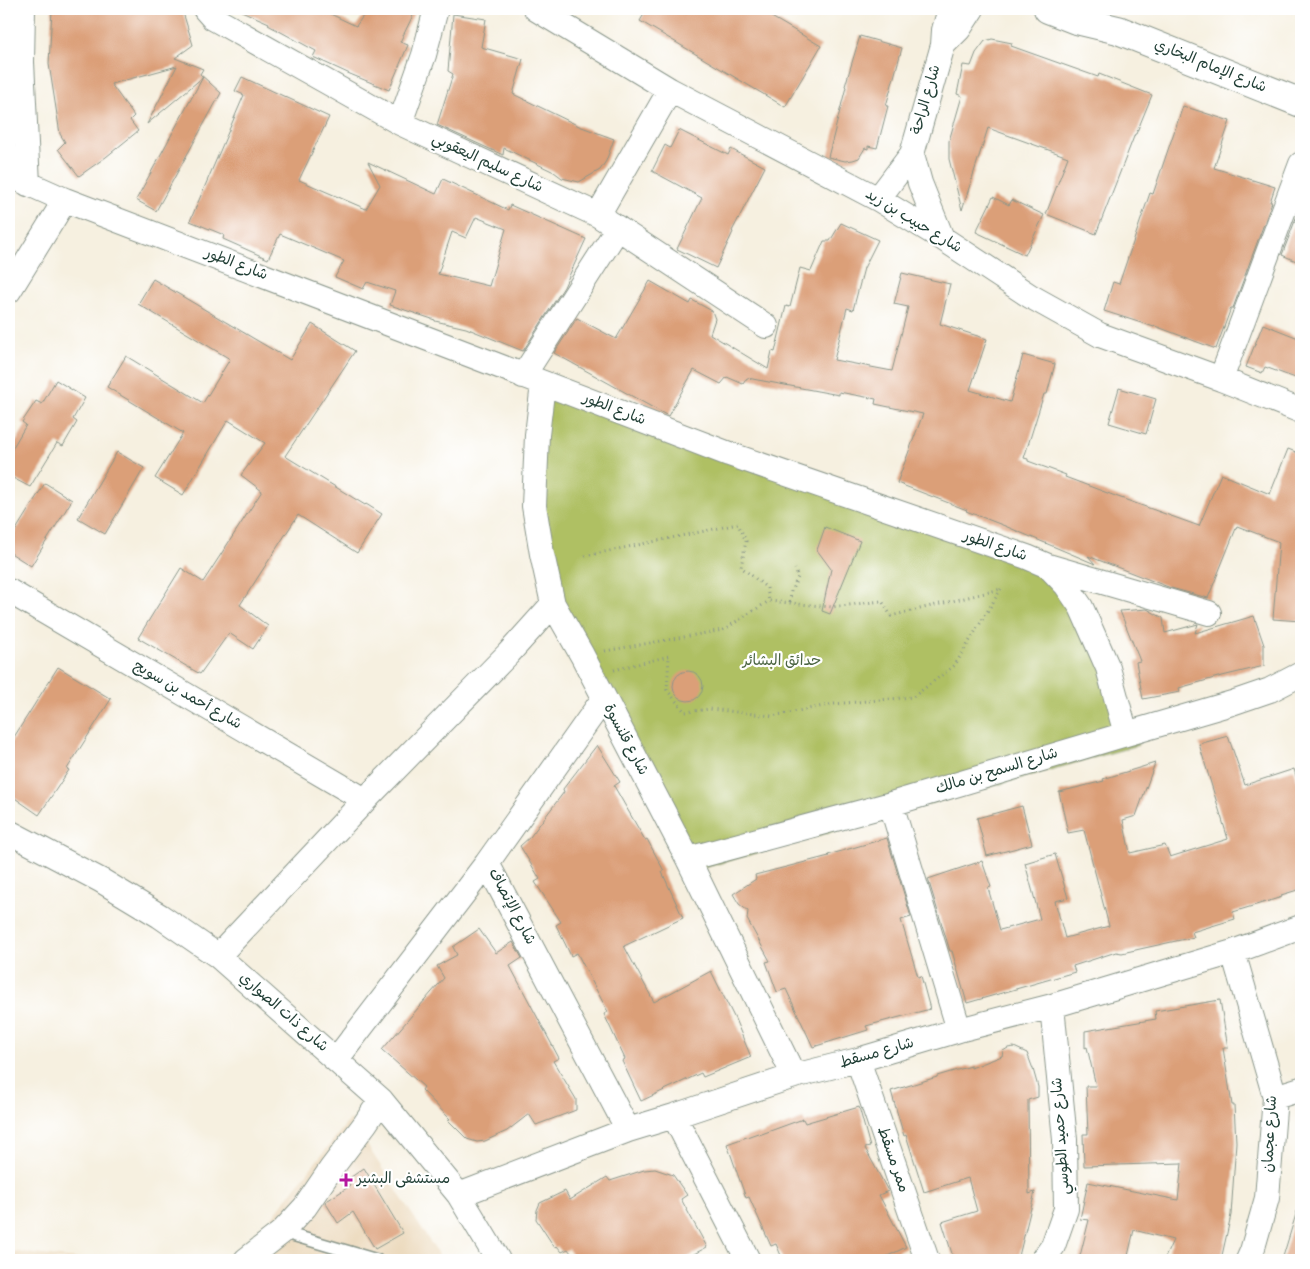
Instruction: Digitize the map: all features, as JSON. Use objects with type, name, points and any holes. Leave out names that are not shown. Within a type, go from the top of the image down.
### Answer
[{"type":"street","points":[[19,179],[23,9]]},
{"type":"street","name":"شارع سليم اليعقوبي","points":[[205,9],[213,18],[400,123],[598,215],[766,326]]},
{"type":"street","points":[[400,123],[424,55],[436,9]]},
{"type":"street","name":"شارع حبيب بن زيد","points":[[536,9],[670,90],[878,199],[942,238],[1030,296],[1100,335],[1221,379],[1301,411]]},
{"type":"street","name":"شارع الراحة","points":[[878,199],[912,154],[943,45],[944,30],[950,9]]},
{"type":"street","name":"شارع الراحة","points":[[943,45],[959,28],[972,9]]},
{"type":"street","name":"شارع الإمام البخاري","points":[[1048,9],[1076,20],[1118,30],[1301,103]]},
{"type":"street","name":"شارع الإمام البخاري","points":[[1088,9],[1118,30]]},
{"type":"street","points":[[598,215],[670,90]]},
{"type":"street","name":"شارع الراحة","points":[[912,154],[920,183],[942,238]]},
{"type":"street","points":[[1221,379],[1301,164]]},
{"type":"street","name":"شارع الطور","points":[[19,179],[65,200],[729,454],[1027,557],[1048,566],[1066,585],[1081,607],[1108,668],[1126,734]]},
{"type":"street","points":[[9,291],[65,200]]},
{"type":"street","points":[[533,380],[618,228]]},
{"type":"street","name":"شارع قلنسوة","points":[[533,380],[537,434],[534,506],[553,604],[582,655],[688,859],[794,1076]]},
{"type":"street","points":[[1048,566],[1209,613]]},
{"type":"street","name":"شارع أحمد بن سويج","points":[[9,591],[366,800]]},
{"type":"street","points":[[218,956],[508,654],[553,604]]},
{"type":"street","name":"شارع السمح بن مالك","points":[[688,859],[891,804],[1232,704],[1270,690],[1301,674]]},
{"type":"street","name":"شارع الإتصاف","points":[[604,698],[487,863],[628,1130]]},
{"type":"street","points":[[891,804],[959,1030]]},
{"type":"street","name":"شارع ذات الصواري","points":[[9,832],[102,881],[160,916],[218,956],[381,1100],[459,1195],[498,1260]]},
{"type":"street","points":[[336,1060],[487,863]]},
{"type":"street","name":"شارع مسقط","points":[[459,1195],[628,1130],[794,1076],[1052,1006],[1232,952],[1301,928]]},
{"type":"street","name":"شارع عجمان","points":[[1232,952],[1276,1097],[1267,1198],[1248,1260]]},
{"type":"street","name":"شارع حميد الطوسي","points":[[1042,1260],[1054,1246],[1066,1209],[1064,1140],[1052,1006]]},
{"type":"street","name":"ممر مسقط","points":[[858,1060],[927,1260]]},
{"type":"street","points":[[1276,1097],[1301,1089]]},
{"type":"street","points":[[246,1260],[282,1232],[305,1207],[381,1100]]},
{"type":"street","points":[[674,1116],[748,1260]]},
{"type":"lane","points":[[282,1232],[373,1259]]},
{"type":"path","points":[[586,556],[738,524],[746,541],[741,567],[767,588],[769,600]]},
{"type":"path","points":[[790,602],[791,591],[798,576],[795,569]]},
{"type":"path","points":[[582,655],[724,630],[769,600],[832,607],[882,601],[891,616],[1002,589],[955,665],[913,697],[834,704],[772,716],[710,709],[685,712],[667,690],[669,656],[612,671]]},
{"type":"shaded area","name":"مستشفى البشير","points":[[350,1119],[442,1260],[221,1260],[234,1255],[252,1242]]},
{"type":"shaded area","points":[[9,1251],[84,1260],[9,1260]]},
{"type":"green space","name":"حدائق البشائر","points":[[536,383],[1052,570],[1102,644],[1138,745],[692,871],[561,600],[542,500]]},
{"type":"building","points":[[52,9],[182,9],[193,45],[175,58],[203,69],[200,74],[221,93],[156,211],[136,200],[203,77],[147,124],[177,66],[111,84],[134,116],[130,120],[138,131],[79,176],[58,149],[65,142],[60,134],[49,64]]},
{"type":"building","points":[[237,9],[320,9],[356,26],[368,9],[416,9],[400,42],[408,45],[389,90],[313,57],[316,51],[268,25],[269,23]]},
{"type":"building","points":[[647,9],[758,9],[821,46],[785,107],[640,21]]},
{"type":"building","points":[[453,14],[486,19],[481,47],[523,59],[513,94],[579,126],[614,139],[606,161],[600,170],[579,182],[562,178],[554,172],[504,148],[503,155],[437,125],[453,74],[448,71]]},
{"type":"building","points":[[860,36],[902,48],[877,148],[868,146],[868,149],[865,148],[859,158],[845,161],[828,157],[845,86]]},
{"type":"building","points":[[992,39],[1012,43],[1011,46],[1098,77],[1099,74],[1152,95],[1096,234],[1046,214],[1068,157],[988,128],[962,210],[949,159],[949,141],[962,96],[957,94],[963,65],[971,66],[976,53],[985,41]]},
{"type":"building","points":[[242,77],[329,117],[299,180],[366,209],[380,185],[368,162],[436,194],[443,179],[508,210],[510,205],[586,239],[564,287],[523,351],[466,328],[435,321],[390,305],[395,291],[367,282],[363,289],[335,277],[344,261],[280,234],[268,259],[223,239],[224,235],[190,221],[244,95],[235,91]],"holes":[[[476,217],[506,229],[489,286],[438,274],[452,232],[466,238]]]},
{"type":"building","points":[[1183,106],[1230,121],[1214,168],[1275,187],[1270,202],[1272,202],[1216,349],[1155,326],[1104,311],[1113,282],[1119,284],[1150,193],[1153,194]]},
{"type":"building","points":[[679,130],[728,155],[731,149],[765,167],[732,231],[716,268],[677,249],[702,198],[652,171],[665,145],[670,148]]},
{"type":"building","points":[[993,197],[1009,205],[1012,200],[1044,215],[1025,255],[976,232]]},
{"type":"building","points":[[1298,213],[1301,214],[1301,263],[1282,255]]},
{"type":"building","points":[[841,223],[878,240],[864,268],[853,310],[847,308],[834,360],[892,371],[908,307],[894,304],[902,273],[950,284],[940,324],[987,339],[970,390],[1010,402],[1023,355],[1055,364],[1047,394],[1044,394],[1024,458],[1028,459],[1028,461],[1066,475],[1065,477],[1199,526],[1221,474],[1270,494],[1288,449],[1301,454],[1301,621],[1273,619],[1279,542],[1237,526],[1208,598],[1171,588],[1088,556],[1095,564],[967,510],[897,483],[923,414],[875,404],[876,399],[839,392],[839,395],[747,378],[743,384],[727,377],[721,384],[694,370],[668,416],[554,353],[577,318],[616,339],[650,281],[690,304],[692,300],[712,311],[715,319],[710,334],[768,369],[772,351],[775,352],[786,306],[790,307],[800,268],[811,271],[824,241],[830,241]]},
{"type":"building","points":[[153,279],[290,360],[312,324],[355,351],[285,456],[382,514],[357,553],[298,515],[240,605],[268,626],[253,649],[229,633],[200,674],[138,638],[181,568],[203,582],[262,491],[241,475],[265,443],[228,420],[183,495],[155,478],[183,433],[107,387],[126,356],[203,403],[230,359],[138,304]]},
{"type":"building","points":[[1263,324],[1301,339],[1301,380],[1265,367],[1262,373],[1246,367]]},
{"type":"building","points":[[56,380],[85,398],[73,419],[77,422],[63,446],[57,443],[30,487],[9,476],[9,454],[26,425],[22,422],[36,401],[42,404]]},
{"type":"building","points":[[1119,388],[1156,399],[1146,434],[1109,423]]},
{"type":"building","points":[[117,452],[144,468],[105,534],[78,518]]},
{"type":"building","points":[[45,483],[72,500],[31,566],[9,552],[9,541]]},
{"type":"building","points":[[825,527],[860,541],[830,614],[822,611],[831,569],[817,550]]},
{"type":"building","points":[[1147,609],[1163,618],[1165,633],[1198,624],[1195,633],[1254,616],[1264,645],[1264,666],[1179,688],[1180,692],[1143,699],[1136,662],[1140,661],[1120,611]]},
{"type":"building","points":[[58,667],[111,699],[67,769],[69,770],[39,815],[9,794],[9,745]]},
{"type":"building","points":[[688,671],[699,675],[703,686],[699,697],[688,701],[677,697],[673,686],[677,675]]},
{"type":"building","points":[[1228,736],[1245,785],[1294,769],[1301,793],[1301,889],[1233,912],[1235,919],[1192,932],[1194,937],[1122,953],[1116,952],[1073,966],[1075,972],[967,1003],[928,879],[982,861],[991,887],[988,888],[1000,930],[1040,919],[1025,863],[1055,854],[1068,898],[1055,901],[1065,938],[1109,926],[1084,830],[1068,833],[1059,792],[1104,781],[1103,779],[1155,763],[1136,816],[1123,820],[1130,853],[1165,845],[1170,857],[1228,839],[1199,744]]},
{"type":"building","points":[[597,745],[620,782],[614,786],[645,840],[647,839],[664,871],[662,872],[683,918],[624,946],[654,1002],[711,971],[735,1019],[751,1057],[703,1077],[701,1073],[641,1101],[622,1061],[625,1059],[604,1014],[608,1012],[577,953],[571,956],[556,925],[561,922],[535,882],[540,879],[520,846],[530,837],[564,792],[563,789]]},
{"type":"building","points":[[1022,806],[1032,844],[987,856],[977,818]]},
{"type":"building","points":[[887,838],[911,917],[901,920],[918,977],[921,976],[930,1009],[866,1026],[868,1030],[813,1047],[786,989],[777,992],[766,962],[770,961],[747,919],[748,911],[739,904],[733,894],[756,879],[755,875],[829,856]]},
{"type":"building","points":[[479,929],[496,953],[513,942],[522,958],[510,966],[559,1058],[553,1061],[576,1099],[576,1110],[536,1125],[529,1114],[507,1131],[485,1141],[477,1142],[467,1139],[422,1090],[424,1087],[382,1050],[444,978],[437,966],[457,955],[453,947]]},
{"type":"building","points":[[1220,1000],[1228,1048],[1223,1048],[1232,1105],[1234,1105],[1236,1142],[1231,1215],[1221,1260],[1164,1260],[1173,1240],[1134,1230],[1127,1260],[1079,1260],[1089,1220],[1080,1219],[1088,1182],[1178,1200],[1182,1163],[1084,1166],[1083,1134],[1088,1134],[1086,1086],[1096,1086],[1087,1047],[1085,1048],[1085,1031],[1156,1019],[1155,1011]]},
{"type":"building","points":[[1014,1047],[1027,1053],[1038,1087],[1038,1097],[1028,1100],[1029,1194],[1035,1192],[1018,1260],[954,1260],[942,1222],[977,1211],[968,1178],[924,1192],[906,1135],[904,1136],[891,1091],[971,1066],[971,1068],[1002,1056],[1003,1051]]},
{"type":"building","points":[[859,1107],[870,1147],[865,1148],[888,1191],[879,1195],[906,1247],[880,1260],[783,1260],[776,1244],[771,1246],[749,1197],[746,1198],[727,1144],[803,1119],[805,1123]]},
{"type":"building","points":[[364,1168],[403,1233],[375,1249],[353,1212],[338,1223],[325,1202],[350,1186],[347,1180]]},
{"type":"building","points":[[655,1169],[673,1175],[687,1195],[681,1199],[707,1247],[683,1260],[576,1260],[568,1249],[562,1252],[557,1246],[555,1248],[536,1219],[540,1203],[565,1191],[570,1200],[607,1177],[610,1181],[644,1170]]},
{"type":"building","points":[[1297,1211],[1301,1212],[1301,1260],[1282,1260]]},
{"type":"place","name":"مستشفى البشير","points":[[346,1180]]}]
